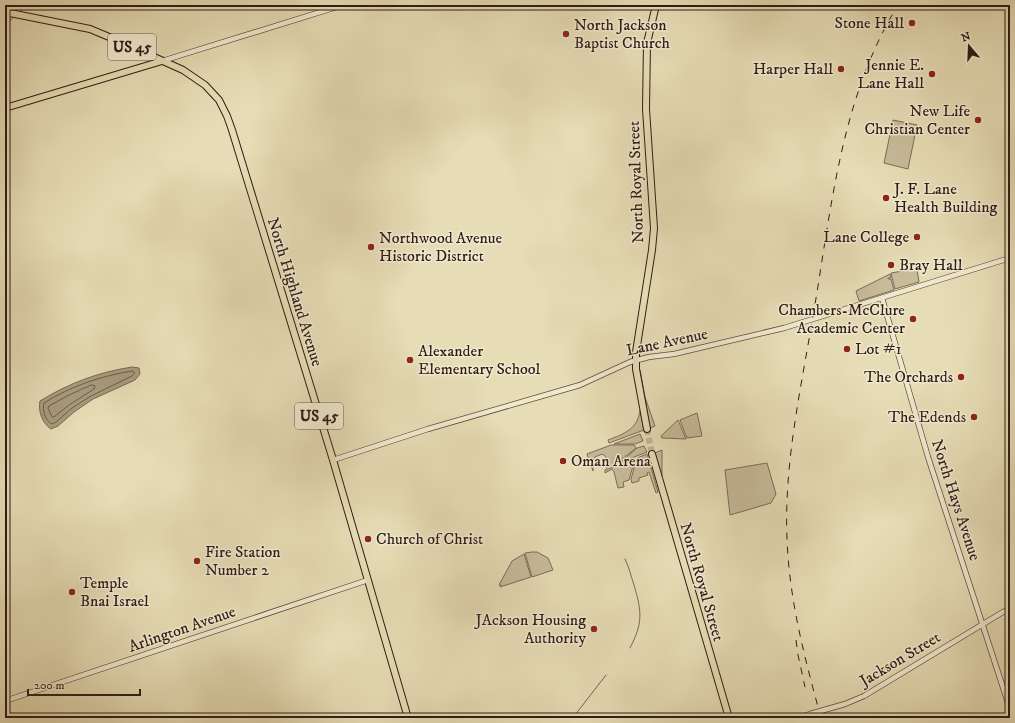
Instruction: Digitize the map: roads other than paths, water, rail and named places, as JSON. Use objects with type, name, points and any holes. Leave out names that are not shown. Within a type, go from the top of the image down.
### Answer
[{"type":"main road","name":"North Royal Street","points":[[647,429],[636,369],[636,360],[637,341],[652,250],[654,228],[646,109],[648,43],[656,5]]},
{"type":"main road","name":"North Highland Avenue","points":[[5,12],[90,29],[183,70],[205,85],[219,100],[227,116],[333,460],[408,718]]},
{"type":"main road","points":[[5,108],[162,61]]},
{"type":"main road","name":"North Royal Street","points":[[652,454],[729,718]]},
{"type":"street","points":[[162,61],[343,5]]},
{"type":"street","name":"Lane Avenue","points":[[333,460],[580,385],[636,360],[674,354],[784,328],[1010,258]]},
{"type":"street","name":"North Hays Avenue","points":[[882,298],[928,457],[1010,709]]},
{"type":"street","name":"Arlington Avenue","points":[[5,701],[368,580]]},
{"type":"street","name":"Jackson Street","points":[[797,718],[844,704],[864,696],[982,624],[1003,612],[1010,610]]},
{"type":"street","points":[[5,706],[7,716]]},
{"type":"water","points":[[132,367],[139,368],[140,374],[135,380],[93,399],[74,412],[58,426],[51,429],[45,424],[40,413],[40,401],[84,379]]},
{"type":"waterway","points":[[21,11],[27,5]]},
{"type":"waterway","points":[[5,25],[14,17]]},
{"type":"waterway","points":[[625,559],[629,568],[640,610],[639,624],[630,648]]},
{"type":"waterway","points":[[575,715],[606,675]]},
{"type":"tunnel","points":[[647,429],[652,454]]},
{"type":"railway","points":[[821,718],[794,607],[788,561],[787,511],[790,456],[840,159],[862,80],[878,42],[898,5]]},
{"type":"railway","points":[[796,640],[805,687]]},
{"type":"place","name":"Stone Hall","points":[[912,23]]},
{"type":"place","name":"North Jackson Baptist Church","points":[[566,34]]},
{"type":"place","name":"Harper Hall","points":[[841,69]]},
{"type":"place","name":"Jennie E. Lane Hall","points":[[932,74]]},
{"type":"place","name":"New Life Christian Center","points":[[978,120]]},
{"type":"place","name":"J. F. Lane Health Building","points":[[886,198]]},
{"type":"place","name":"Lane College","points":[[917,237]]},
{"type":"place","name":"Northwood Avenue Historic District","points":[[371,247]]},
{"type":"place","name":"Bray Hall","points":[[891,265]]},
{"type":"place","name":"Chambers-McClure Academic Center","points":[[913,319]]},
{"type":"place","name":"Lot #1","points":[[847,349]]},
{"type":"place","name":"Alexander Elementary School","points":[[410,360]]},
{"type":"place","name":"The Orchards","points":[[961,377]]},
{"type":"place","name":"The Edends","points":[[974,417]]},
{"type":"place","name":"Oman Arena","points":[[563,461]]},
{"type":"place","name":"Church of Christ","points":[[368,539]]},
{"type":"place","name":"Fire Station Number 2","points":[[197,561]]},
{"type":"place","name":"Temple Bnai Israel","points":[[72,592]]},
{"type":"place","name":"JAckson Housing Authority","points":[[594,629]]}]
